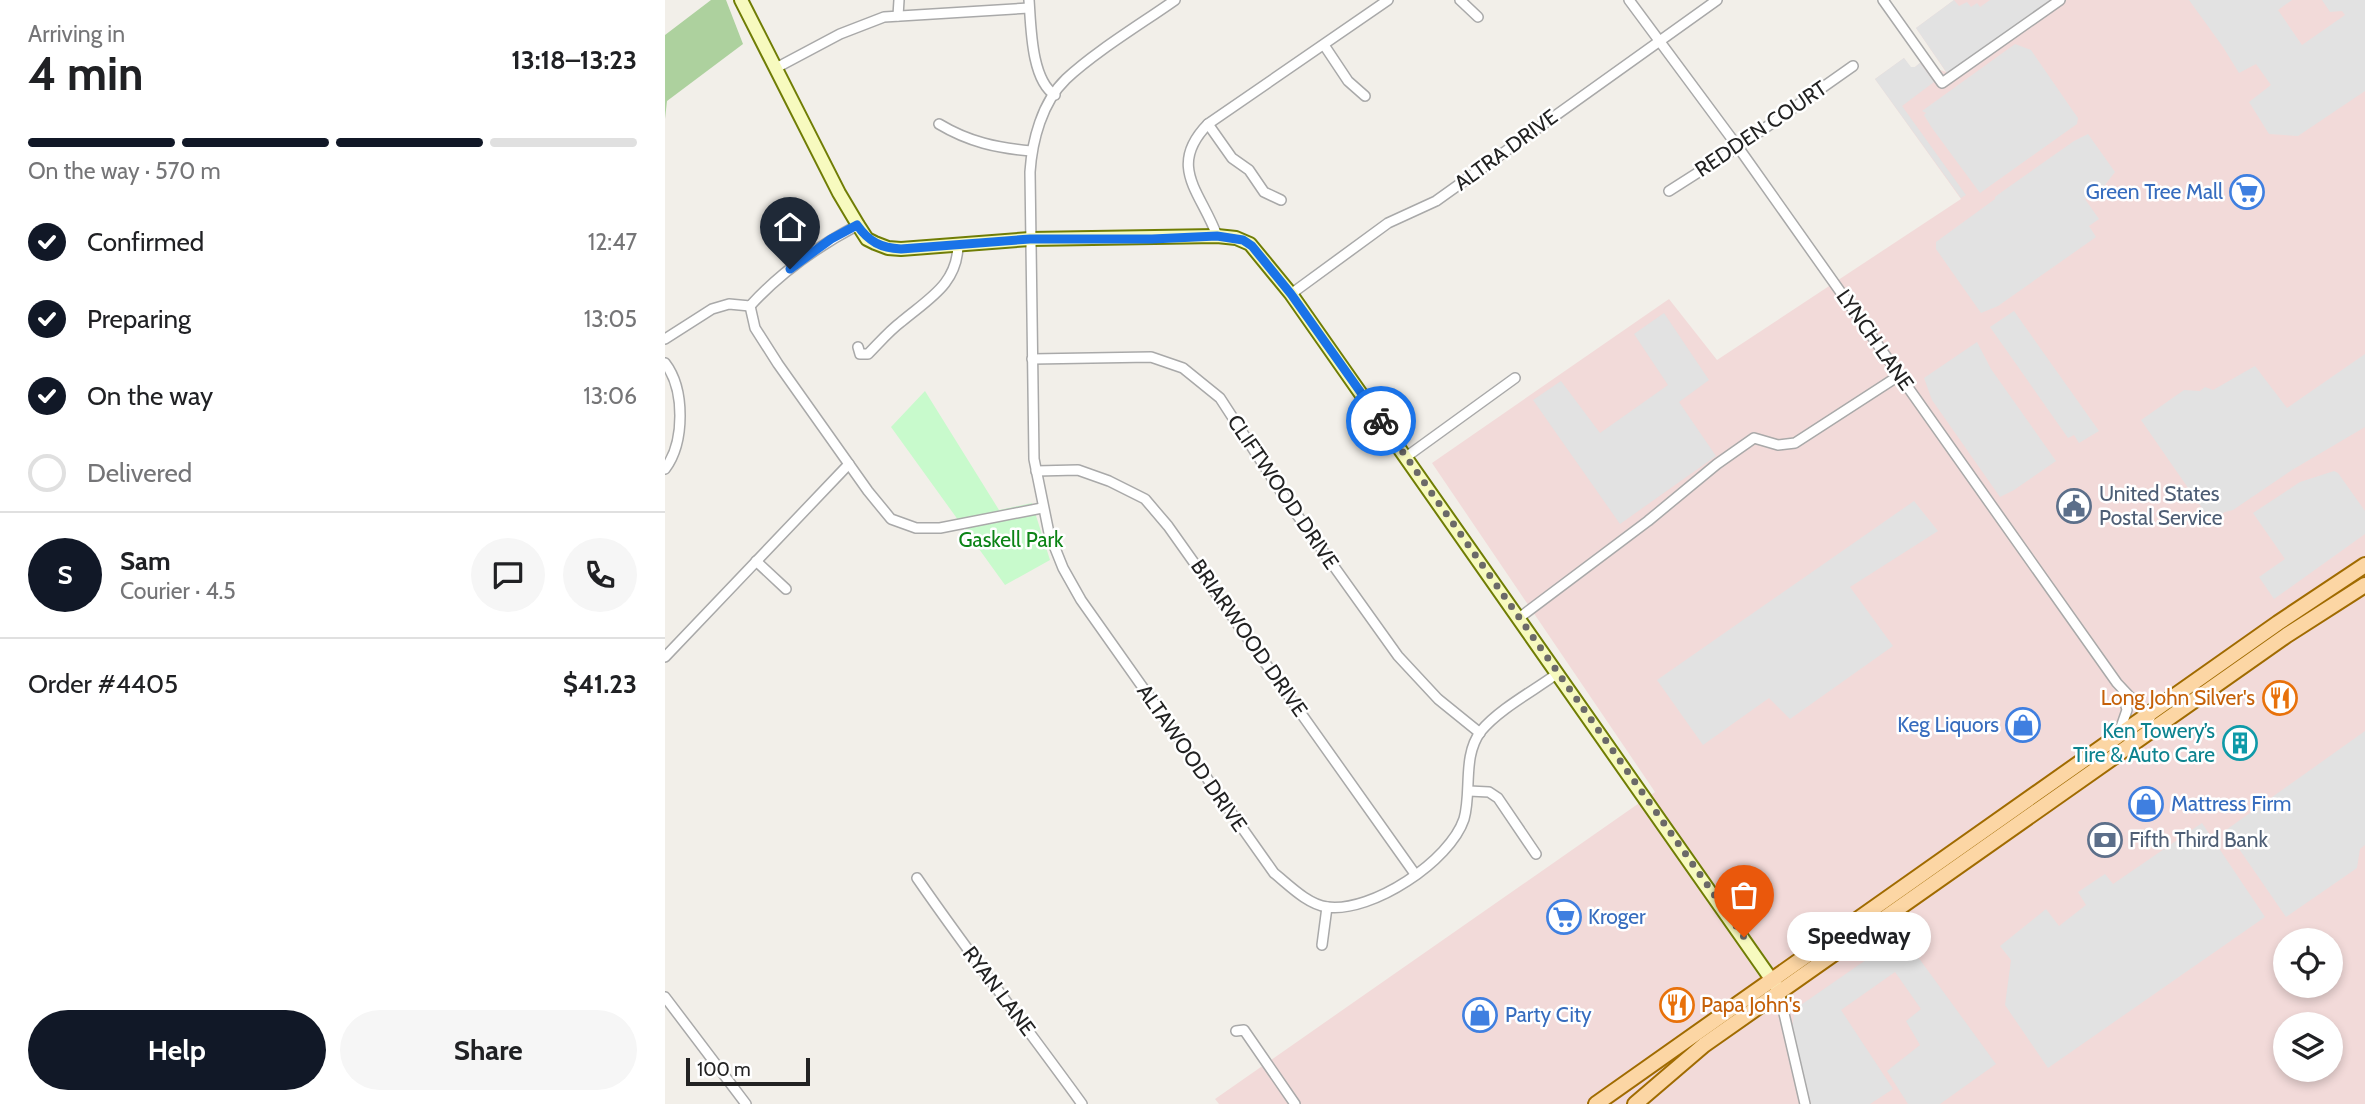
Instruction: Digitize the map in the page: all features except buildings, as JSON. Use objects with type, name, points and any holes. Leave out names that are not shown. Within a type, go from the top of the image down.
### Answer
[{"type":"main road","points":[[741,0],[857,225],[867,239],[888,248],[1030,239],[1217,236],[1236,238],[1250,244],[1291,294],[1776,986]]},
{"type":"main road","points":[[1635,1104],[1776,986],[2147,715],[2365,565]]},
{"type":"main road","points":[[1596,1104],[1776,986],[2365,584]]},
{"type":"street","points":[[898,16],[899,0]]},
{"type":"street","points":[[1217,236],[1210,215],[1192,188],[1188,169],[1191,147],[1197,135],[1208,124],[1388,0]]},
{"type":"street","points":[[1460,0],[1478,18]]},
{"type":"street","name":"LYNCH LANE","points":[[1629,0],[1738,147],[2117,683],[2158,727]]},
{"type":"street","name":"ALTRA DRIVE","points":[[1291,294],[1388,223],[1436,201],[1717,0]]},
{"type":"street","points":[[1882,0],[1942,83],[2060,0]]},
{"type":"street","name":"ALTAWOOD DRIVE","points":[[1171,1],[1064,80],[1044,112],[1032,143],[1030,239],[1033,439],[1042,508],[1063,568],[1081,600],[1274,873],[1304,897],[1327,907]]},
{"type":"street","points":[[776,68],[868,21],[1029,4],[1033,48],[1043,80],[1048,90],[1055,94]]},
{"type":"street","points":[[1324,45],[1348,81],[1365,96]]},
{"type":"street","name":"REDDEN COURT","points":[[1669,191],[1738,147],[1853,66]]},
{"type":"street","points":[[939,124],[961,137],[995,147],[1031,151]]},
{"type":"street","points":[[1208,124],[1232,158],[1249,170],[1264,192],[1281,200]]},
{"type":"street","points":[[750,306],[770,284],[831,239],[857,225]]},
{"type":"street","points":[[858,347],[860,354],[869,354],[898,324],[937,294],[958,260],[958,244]]},
{"type":"street","points":[[665,339],[712,309],[729,304],[750,306]]},
{"type":"street","points":[[750,306],[755,328],[849,464],[891,519],[916,528],[959,525],[1042,508]]},
{"type":"street","name":"CLIFTWOOD DRIVE","points":[[1033,359],[1151,357],[1182,368],[1220,398],[1285,499],[1398,656],[1438,699],[1480,733]]},
{"type":"street","points":[[665,363],[671,371],[680,401],[677,438],[670,463],[665,469]]},
{"type":"street","points":[[1519,618],[1754,438],[1778,444],[1795,443],[1900,375]]},
{"type":"street","points":[[1406,457],[1515,378]]},
{"type":"street","points":[[665,657],[849,464]]},
{"type":"street","name":"BRIARWOOD DRIVE","points":[[1036,471],[1078,470],[1109,481],[1145,499],[1168,526],[1415,874]]},
{"type":"street","points":[[756,561],[786,589]]},
{"type":"street","points":[[1322,945],[1327,907],[1354,904],[1383,896],[1442,853],[1464,820],[1470,760],[1480,733],[1494,718],[1558,673]]},
{"type":"street","name":"LYNCH LANE","points":[[2114,739],[2122,728],[2127,710],[2117,683]]},
{"type":"street","points":[[1469,791],[1489,792],[1498,798],[1536,854]]},
{"type":"street","name":"RYAN LANE","points":[[917,878],[1082,1104]]},
{"type":"street","points":[[1776,986],[1805,1104]]},
{"type":"street","points":[[665,997],[746,1104]]},
{"type":"street","points":[[1236,1031],[1244,1030],[1295,1104]]},
{"type":"shaded area","points":[[1954,0],[2365,0],[2365,1104],[1219,1104],[1215,1099],[1655,792],[1432,463],[1669,299],[1717,360],[1961,199],[1875,79],[1904,58],[1910,67],[1920,63],[1946,72],[1916,28]]},
{"type":"shaded area","points":[[1954,0],[1959,6],[1967,2],[1971,7],[1977,3],[1980,7],[1990,0],[2051,0],[1947,73],[1916,28]]},
{"type":"shaded area","points":[[2189,0],[2292,0],[2278,10],[2302,45],[2345,15],[2342,11],[2330,12],[2322,0],[2365,0],[2365,91],[2298,136],[2269,134],[2249,102],[2271,85],[2256,64],[2239,73]]},
{"type":"shaded area","points":[[2015,44],[2031,50],[2078,118],[2077,124],[1980,193],[1932,128],[1924,115],[1926,113],[1922,111]]},
{"type":"shaded area","points":[[1904,58],[1911,67],[1920,63],[1934,82],[1902,106],[1966,195],[1961,198],[1875,79]]},
{"type":"shaded area","points":[[2088,134],[2115,172],[2105,185],[2085,199],[2099,219],[2089,226],[2096,237],[1998,306],[1981,313],[1936,249],[1936,242],[2003,191]]},
{"type":"shaded area","points":[[2014,311],[2099,431],[2079,443],[2074,435],[2068,438],[1990,327]]},
{"type":"shaded area","points":[[1664,313],[1709,380],[1679,402],[1716,456],[1620,524],[1533,400],[1561,381],[1600,433],[1668,385],[1634,334]]},
{"type":"shaded area","points":[[1977,342],[1991,369],[2056,461],[2000,497],[1932,400],[1924,378]]},
{"type":"shaded area","points":[[2365,354],[2365,427],[2211,521],[2141,420],[2184,390],[2200,391],[2205,387],[2213,390],[2255,366],[2287,408]]},
{"type":"shaded area","points":[[2334,471],[2365,511],[2365,534],[2274,599],[2259,577],[2285,559],[2253,513],[2300,482]]},
{"type":"shaded area","points":[[1914,501],[1938,531],[1850,587],[1893,646],[1790,719],[1769,698],[1703,745],[1657,680]]},
{"type":"shaded area","points":[[2365,731],[2365,845],[2360,849],[2357,868],[2286,917],[2226,830]]},
{"type":"shaded area","points":[[2202,823],[2265,917],[2048,1068],[2005,1005],[2011,960],[2000,946],[2046,909],[2059,926],[2086,905],[2078,892],[2105,874],[2113,884]]},
{"type":"shaded area","points":[[1902,935],[1996,1064],[1940,1104],[1908,1104],[1887,1071],[1920,1045],[1906,1021],[1921,1009],[1895,972],[1841,1010],[1893,1089],[1870,1104],[1811,1104],[1792,1028],[1795,1009]]},
{"type":"green space","points":[[711,0],[726,0],[743,44],[667,101],[665,119],[665,35]]},
{"type":"green space","name":"Gaskell Park","points":[[925,391],[999,510],[1032,503],[1050,560],[1005,585],[891,427]]},
{"type":"way so far","points":[[1381,421],[1663,826],[1744,937]]},
{"type":"place","name":"Green Tree Mall","points":[[2247,192]]},
{"type":"place","name":"United States Postal Service","points":[[2074,506]]},
{"type":"place","name":"Long John Silver's","points":[[2280,698]]},
{"type":"place","name":"Keg Liquors","points":[[2023,725]]},
{"type":"place","name":"Ken Towery’s Tire & Auto Care","points":[[2240,743]]},
{"type":"place","name":"Mattress Firm","points":[[2146,804]]},
{"type":"place","name":"Fifth Third Bank","points":[[2105,840]]},
{"type":"place","name":"Kroger","points":[[1564,917]]},
{"type":"place","name":"Speedway","points":[[1744,937]]},
{"type":"place","name":"Papa John's","points":[[1677,1005]]},
{"type":"place","name":"Party City","points":[[1480,1015]]},
{"type":"route","points":[[790,269],[831,239],[857,225],[867,239],[888,248],[901,249],[1030,239],[1236,238],[1252,246],[1291,294],[1381,421]]}]
